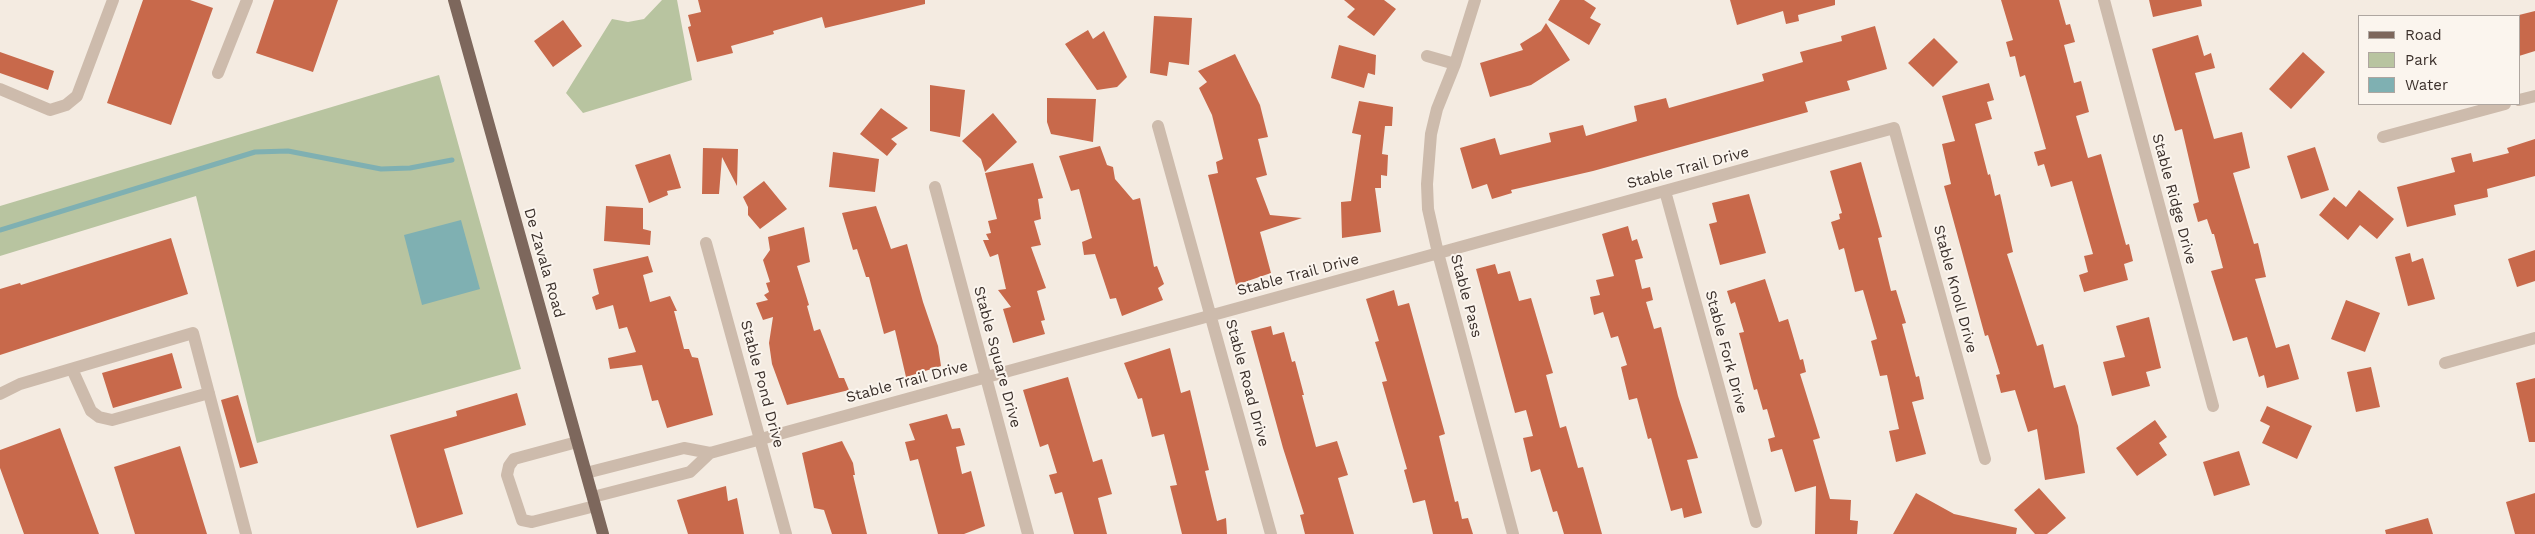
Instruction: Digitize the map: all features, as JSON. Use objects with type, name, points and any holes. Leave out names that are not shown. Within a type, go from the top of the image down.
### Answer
[{"type":"main road","name":"De Zavala Road","points":[[454,0],[603,534]]},
{"type":"street","points":[[0,90],[50,110],[66,105],[77,96],[113,0]]},
{"type":"street","points":[[218,73],[247,0]]},
{"type":"street","name":"Stable Pass","points":[[1475,0],[1455,64],[1437,109],[1428,159],[1428,209],[1513,534]]},
{"type":"street","name":"Stable Ridge Drive","points":[[2104,0],[2213,406]]},
{"type":"street","points":[[1427,56],[1455,64]]},
{"type":"street","points":[[2520,100],[2535,96]]},
{"type":"street","points":[[2383,137],[2502,105]]},
{"type":"street","name":"Stable Road Drive","points":[[1158,126],[1271,534]]},
{"type":"street","name":"Stable Trail Drive","points":[[586,473],[684,448],[710,453],[1894,128]]},
{"type":"street","name":"Stable Knoll Drive","points":[[1894,128],[1985,459]]},
{"type":"street","name":"Stable Square Drive","points":[[935,187],[1028,534]]},
{"type":"street","name":"Stable Fork Drive","points":[[1665,191],[1756,522]]},
{"type":"street","name":"Stable Pond Drive","points":[[706,243],[786,534]]},
{"type":"street","points":[[0,394],[20,384],[193,333],[246,534]]},
{"type":"street","points":[[2445,363],[2535,338]]},
{"type":"street","points":[[72,369],[91,411],[99,417],[112,420],[209,393]]},
{"type":"street","name":"Stable Trail Drive","points":[[577,442],[514,460],[508,466],[507,475],[522,520],[532,522],[690,472],[710,453]]},
{"type":"green space","points":[[662,0],[677,0],[692,80],[583,113],[566,93],[612,19],[628,22],[644,19]]},
{"type":"green space","points":[[439,75],[521,369],[257,443],[196,196],[0,256],[0,206]]},
{"type":"water","points":[[461,220],[480,289],[422,305],[404,235]]},
{"type":"building","points":[[143,0],[190,0],[213,8],[171,125],[107,103]]},
{"type":"building","points":[[274,0],[338,0],[313,72],[256,53]]},
{"type":"building","points":[[698,0],[925,0],[925,4],[825,28],[822,17],[773,31],[774,34],[731,46],[733,53],[697,62],[688,27],[691,26],[688,15],[701,12]]},
{"type":"building","points":[[1344,0],[1384,0],[1396,9],[1374,36],[1347,17],[1355,9]]},
{"type":"building","points":[[1560,0],[1584,0],[1596,8],[1590,18],[1601,24],[1589,45],[1548,20]]},
{"type":"building","points":[[1730,0],[1835,0],[1835,5],[1798,15],[1799,21],[1786,24],[1783,11],[1737,25]]},
{"type":"building","points":[[2001,0],[2059,0],[2066,25],[2070,24],[2075,42],[2064,45],[2074,83],[2081,81],[2089,112],[2076,116],[2088,158],[2101,154],[2126,245],[2129,244],[2133,261],[2124,264],[2128,280],[2084,292],[2079,275],[2088,272],[2084,256],[2093,254],[2072,181],[2051,187],[2044,164],[2038,166],[2034,152],[2046,149],[2025,75],[2020,77],[2015,56],[2010,57],[2006,42],[2013,40]]},
{"type":"building","points":[[2149,0],[2201,0],[2202,6],[2153,17]]},
{"type":"building","points":[[2535,11],[2535,51],[2520,56],[2520,15]]},
{"type":"building","points":[[1154,16],[1192,18],[1189,65],[1169,62],[1167,76],[1150,73]]},
{"type":"building","points":[[563,20],[582,46],[553,67],[534,41]]},
{"type":"building","points":[[1546,23],[1570,60],[1531,85],[1490,97],[1480,63],[1523,50],[1520,44],[1541,31]]},
{"type":"building","points":[[1875,26],[1887,69],[1847,81],[1850,90],[1805,102],[1808,112],[1593,171],[1511,190],[1512,193],[1492,199],[1487,184],[1472,189],[1460,148],[1495,138],[1500,155],[1551,142],[1549,133],[1583,125],[1586,136],[1637,121],[1634,106],[1666,98],[1669,108],[1764,81],[1762,74],[1803,62],[1800,52],[1842,41],[1841,36]]},
{"type":"building","points":[[1088,30],[1093,39],[1104,31],[1127,77],[1117,87],[1097,90],[1065,44]]},
{"type":"building","points":[[2198,35],[2204,56],[2211,53],[2215,68],[2195,73],[2214,139],[2242,132],[2250,168],[2233,173],[2254,244],[2258,243],[2266,277],[2255,279],[2276,348],[2289,344],[2299,379],[2267,388],[2264,375],[2259,377],[2247,337],[2233,341],[2211,271],[2223,268],[2214,234],[2212,234],[2207,219],[2198,222],[2193,204],[2199,202],[2182,129],[2175,131],[2152,49]]},
{"type":"building","points":[[1934,38],[1958,62],[1933,87],[1908,63]]},
{"type":"building","points":[[1339,45],[1376,55],[1375,75],[1368,73],[1364,88],[1331,78]]},
{"type":"building","points":[[0,52],[54,71],[48,90],[0,73]]},
{"type":"building","points":[[2303,52],[2325,72],[2291,109],[2269,89]]},
{"type":"building","points":[[1235,54],[1260,105],[1268,137],[1258,139],[1267,175],[1256,178],[1270,215],[1302,218],[1260,232],[1271,273],[1236,285],[1208,175],[1218,173],[1216,162],[1223,159],[1212,115],[1199,88],[1207,82],[1198,71]]},
{"type":"building","points":[[1989,83],[1994,100],[1987,102],[1992,119],[1975,124],[1995,196],[2000,194],[2013,252],[2007,254],[2037,346],[2043,344],[2054,388],[2065,385],[2078,426],[2085,473],[2045,480],[2037,429],[2028,432],[2015,390],[2001,393],[1996,375],[2000,374],[1988,335],[1985,336],[1944,186],[1951,184],[1942,144],[1955,141],[1942,96]]},
{"type":"building","points":[[930,85],[965,90],[960,137],[930,131]]},
{"type":"building","points":[[1047,98],[1096,99],[1093,142],[1051,134],[1047,122]]},
{"type":"building","points":[[1359,101],[1393,107],[1392,126],[1385,126],[1382,154],[1388,155],[1387,176],[1381,175],[1381,188],[1375,188],[1381,232],[1342,238],[1341,202],[1351,201],[1361,135],[1352,133]]},
{"type":"building","points":[[881,108],[908,128],[891,139],[897,144],[887,156],[860,134]]},
{"type":"building","points":[[993,113],[1017,142],[985,172],[981,159],[962,141]]},
{"type":"building","points":[[2535,139],[2535,176],[2487,189],[2488,197],[2454,205],[2456,215],[2407,227],[2397,187],[2455,172],[2451,158],[2471,153],[2473,162],[2509,153],[2507,148]]},
{"type":"building","points":[[1100,146],[1107,165],[1113,167],[1115,179],[1133,200],[1140,198],[1154,267],[1157,266],[1164,284],[1158,288],[1163,300],[1122,316],[1116,298],[1110,299],[1095,254],[1084,255],[1082,242],[1092,238],[1079,189],[1071,191],[1059,156]]},
{"type":"building","points":[[2315,147],[2329,190],[2301,199],[2287,156]]},
{"type":"building","points":[[703,148],[738,149],[737,186],[722,157],[719,194],[702,194]]},
{"type":"building","points":[[833,152],[879,159],[875,192],[829,187]]},
{"type":"building","points":[[670,154],[681,188],[667,191],[668,195],[649,203],[635,165]]},
{"type":"building","points":[[1861,162],[1882,237],[1878,238],[1891,291],[1896,290],[1906,323],[1902,324],[1916,377],[1919,376],[1924,399],[1912,402],[1926,454],[1896,462],[1889,431],[1899,429],[1887,375],[1880,376],[1871,341],[1877,339],[1863,290],[1855,292],[1844,248],[1839,250],[1831,222],[1840,219],[1839,214],[1842,213],[1830,171]]},
{"type":"building","points":[[1033,163],[1043,198],[1038,199],[1041,219],[1034,221],[1041,245],[1031,247],[1046,288],[1037,291],[1045,320],[1041,321],[1045,334],[1013,343],[1003,309],[1011,307],[998,290],[1006,289],[998,254],[990,257],[983,240],[989,240],[986,234],[991,233],[988,221],[997,219],[985,173]]},
{"type":"building","points":[[764,181],[787,209],[760,229],[748,215],[748,207],[743,197]]},
{"type":"building","points":[[2359,190],[2394,219],[2377,239],[2360,225],[2348,240],[2319,215],[2334,197],[2346,207]]},
{"type":"building","points":[[1749,194],[1766,253],[1720,265],[1709,224],[1717,222],[1712,203]]},
{"type":"building","points":[[606,206],[643,208],[643,229],[651,231],[650,245],[604,241]]},
{"type":"building","points":[[876,206],[891,249],[907,244],[923,302],[938,346],[941,366],[906,377],[895,330],[884,334],[869,277],[866,277],[857,249],[853,250],[842,213]]},
{"type":"building","points":[[1628,226],[1632,241],[1637,239],[1643,258],[1635,260],[1642,289],[1650,287],[1653,300],[1646,302],[1654,329],[1661,327],[1678,396],[1698,458],[1687,460],[1702,513],[1684,518],[1682,508],[1671,511],[1651,438],[1648,439],[1637,398],[1629,400],[1621,367],[1627,365],[1618,336],[1611,338],[1603,312],[1594,315],[1590,297],[1600,295],[1596,280],[1614,276],[1602,234]]},
{"type":"building","points":[[804,227],[810,262],[797,266],[809,305],[807,306],[814,331],[820,329],[839,378],[844,378],[849,390],[787,405],[772,364],[769,343],[773,317],[763,320],[756,303],[768,300],[764,295],[769,292],[766,283],[770,282],[763,260],[770,250],[768,237]]},
{"type":"building","points":[[171,238],[188,294],[0,355],[0,289],[20,283],[21,285]]},
{"type":"building","points":[[2535,250],[2535,281],[2517,287],[2508,259]]},
{"type":"building","points":[[2410,253],[2412,262],[2423,258],[2435,299],[2408,306],[2395,257]]},
{"type":"building","points":[[648,256],[653,272],[643,275],[650,302],[670,296],[677,311],[674,311],[684,349],[689,349],[692,357],[698,358],[713,415],[667,428],[658,400],[652,401],[642,365],[610,369],[608,358],[636,352],[627,327],[619,329],[613,305],[596,310],[592,297],[599,294],[593,269]]},
{"type":"building","points":[[1495,264],[1498,274],[1510,271],[1519,301],[1531,298],[1553,373],[1546,375],[1560,428],[1566,426],[1578,468],[1583,467],[1602,534],[1564,534],[1557,511],[1553,512],[1540,469],[1531,472],[1523,438],[1533,436],[1526,410],[1515,413],[1476,269]]},
{"type":"building","points":[[1765,279],[1779,322],[1788,319],[1800,360],[1803,359],[1806,372],[1800,374],[1820,438],[1813,440],[1830,499],[1851,500],[1850,520],[1858,521],[1857,534],[1815,534],[1816,486],[1795,492],[1782,449],[1771,452],[1768,439],[1775,437],[1767,409],[1763,410],[1757,389],[1754,390],[1739,333],[1744,332],[1735,302],[1731,304],[1727,291]]},
{"type":"building","points":[[1394,290],[1398,306],[1409,303],[1445,434],[1439,436],[1455,502],[1458,501],[1462,519],[1468,518],[1473,534],[1433,534],[1425,500],[1413,503],[1404,470],[1407,469],[1382,382],[1387,381],[1375,342],[1379,341],[1366,299]]},
{"type":"building","points":[[2346,300],[2380,313],[2365,352],[2331,339]]},
{"type":"building","points":[[2149,317],[2161,368],[2146,372],[2150,386],[2112,396],[2103,362],[2125,357],[2116,326]]},
{"type":"building","points":[[1271,326],[1273,335],[1284,332],[1292,362],[1295,361],[1316,447],[1337,441],[1348,475],[1338,478],[1354,534],[1305,534],[1300,515],[1304,514],[1283,448],[1251,331]]},
{"type":"building","points":[[1170,348],[1181,393],[1190,390],[1209,470],[1205,471],[1217,521],[1226,518],[1227,534],[1182,534],[1170,486],[1177,485],[1164,434],[1152,437],[1142,398],[1138,399],[1124,363]]},
{"type":"building","points":[[172,353],[182,388],[113,408],[102,373]]},
{"type":"building","points":[[2371,367],[2380,407],[2356,412],[2347,372]]},
{"type":"building","points":[[1068,377],[1093,462],[1102,459],[1112,494],[1098,498],[1107,534],[1074,534],[1062,492],[1055,494],[1049,475],[1057,473],[1048,444],[1040,447],[1023,390]]},
{"type":"building","points":[[2535,378],[2535,442],[2529,442],[2516,383]]},
{"type":"building","points":[[517,393],[526,425],[444,449],[463,514],[417,528],[390,435],[457,416],[456,411]]},
{"type":"building","points":[[238,395],[258,463],[240,468],[221,400]]},
{"type":"building","points":[[2267,406],[2312,426],[2297,459],[2262,443],[2270,426],[2260,421]]},
{"type":"building","points":[[947,414],[952,429],[960,428],[965,445],[956,447],[962,474],[971,471],[985,526],[964,534],[938,534],[918,459],[910,461],[905,442],[915,440],[909,424]]},
{"type":"building","points":[[2155,420],[2167,437],[2159,443],[2167,455],[2137,476],[2116,448]]},
{"type":"building","points":[[60,428],[99,534],[24,534],[0,468],[0,450]]},
{"type":"building","points":[[842,441],[853,463],[855,475],[853,475],[867,534],[832,534],[824,510],[814,508],[802,453]]},
{"type":"building","points":[[180,446],[207,534],[135,534],[114,467]]},
{"type":"building","points":[[2239,451],[2250,485],[2214,496],[2203,462]]},
{"type":"building","points":[[726,486],[728,501],[737,498],[744,534],[688,534],[677,500]]},
{"type":"building","points":[[2039,488],[2066,518],[2047,534],[2035,534],[2014,510]]},
{"type":"building","points":[[1916,493],[1954,514],[2017,528],[2016,534],[1893,534]]},
{"type":"building","points":[[2535,493],[2535,534],[2515,534],[2506,502]]},
{"type":"building","points":[[2428,518],[2433,534],[2386,534],[2385,530]]},
{"type":"waterway","points":[[0,230],[255,152],[288,151],[381,169],[410,168],[452,160]]}]
